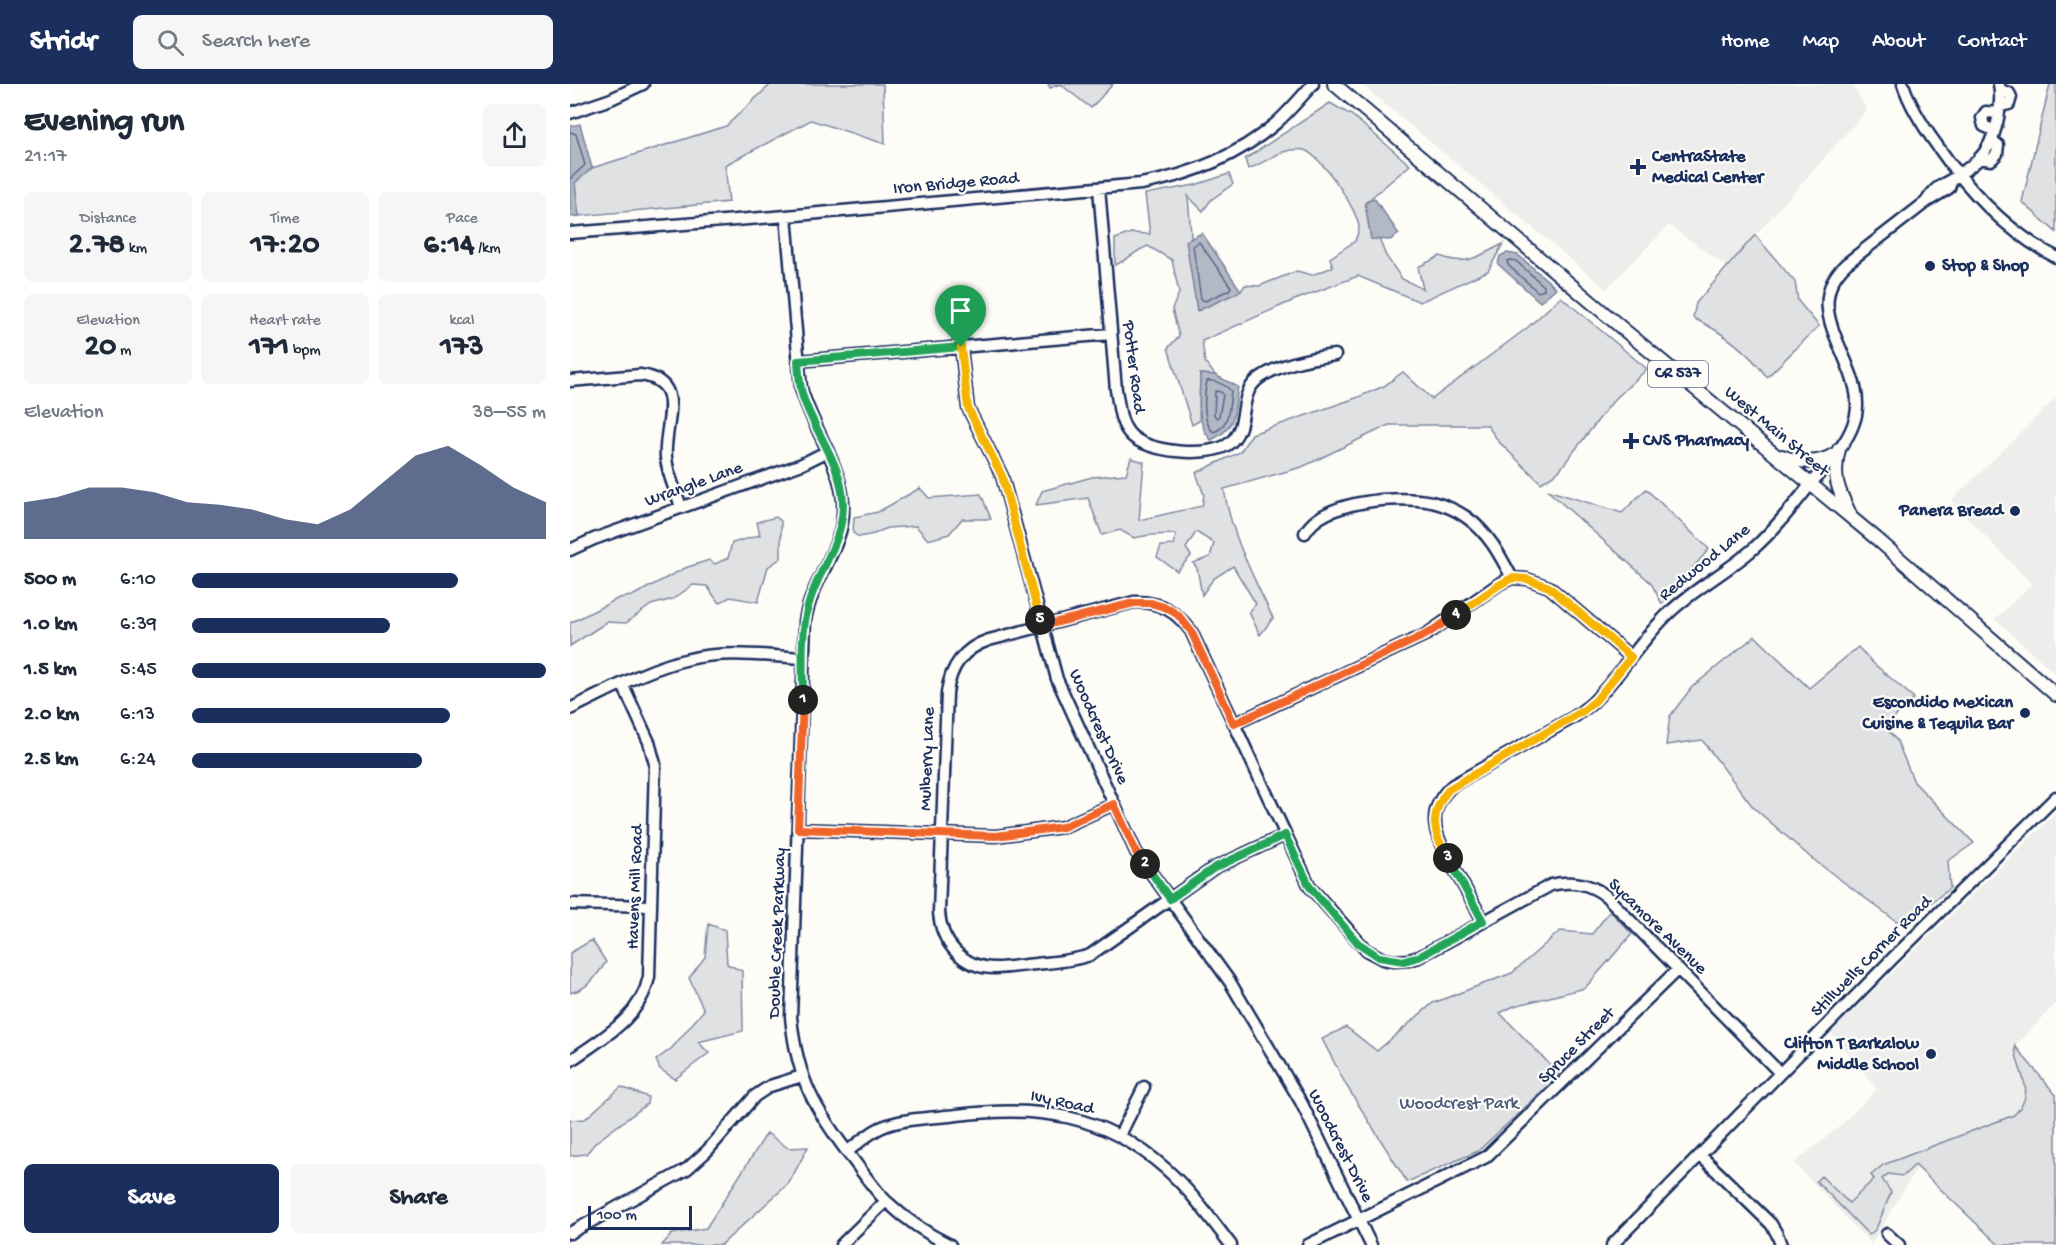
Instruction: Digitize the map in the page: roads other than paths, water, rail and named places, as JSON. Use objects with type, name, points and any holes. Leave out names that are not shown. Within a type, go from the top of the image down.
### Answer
[{"type":"main road","name":"West Main Street","points":[[1334,84],[1623,329],[1811,484],[2056,694]]},
{"type":"main road","points":[[1775,454],[1792,460],[1813,462],[1827,459],[1837,452]]},
{"type":"main road","points":[[1837,452],[1836,483],[1853,520]]},
{"type":"street","points":[[570,113],[611,99],[643,84]]},
{"type":"street","name":"Iron Bridge Road","points":[[570,233],[786,216],[1164,180],[1210,165],[1239,150],[1276,124],[1313,84]]},
{"type":"street","points":[[1903,84],[1917,116],[1956,177],[2012,228],[2056,257]]},
{"type":"street","name":"Redwood Lane","points":[[1483,921],[1437,837],[1435,816],[1440,801],[1453,785],[1583,711],[1596,700],[1668,613],[1754,548],[1837,452],[1853,427],[1858,399],[1828,315],[1828,299],[1832,284],[1846,264],[1926,202],[1934,189],[1956,177],[1979,158],[1991,160],[1997,154],[1998,145],[1984,126],[1982,118],[1986,112],[1999,109],[2011,101],[2009,93],[2000,87]]},
{"type":"street","name":"Potter Road","points":[[1098,188],[1119,406],[1122,420],[1134,438],[1149,446],[1200,452],[1218,450],[1237,435],[1243,420],[1247,393],[1259,378],[1302,360],[1335,355]]},
{"type":"street","name":"Double Creek Parkway","points":[[786,216],[803,397],[841,484],[842,520],[836,544],[808,603],[805,621],[791,1017],[793,1036],[802,1076],[822,1119],[886,1201],[916,1225],[950,1245]]},
{"type":"street","points":[[798,361],[1111,334]]},
{"type":"street","name":"Woodcrest Drive","points":[[961,347],[968,408],[1002,476],[1056,679],[1136,852],[1230,982],[1301,1102],[1371,1245]]},
{"type":"street","points":[[570,381],[640,375],[655,379],[663,385],[668,392],[671,404],[666,440],[667,464],[681,507]]},
{"type":"street","name":"Wrangle Lane","points":[[570,550],[594,539],[802,464],[828,451]]},
{"type":"street","points":[[1305,533],[1312,522],[1321,515],[1347,507],[1403,499],[1432,502],[1459,512],[1481,530],[1496,549],[1512,578]]},
{"type":"street","points":[[1234,724],[1427,634],[1512,578],[1527,579],[1549,587],[1631,657]]},
{"type":"street","name":"Sycamore Avenue","points":[[957,662],[970,649],[982,643],[1042,626],[1134,603],[1151,603],[1167,608],[1178,615],[1191,631],[1310,887],[1358,943],[1379,957],[1404,961],[1419,957],[1551,885],[1568,882],[1585,884],[1606,896],[1780,1073]]},
{"type":"street","points":[[570,709],[674,663],[699,657],[723,655],[804,658]]},
{"type":"street","name":"Mulberry Lane","points":[[957,662],[947,693],[939,912],[940,925],[947,941],[966,960],[980,966],[999,968],[1076,959],[1090,955],[1214,868],[1285,835]]},
{"type":"street","name":"Havens Mill Road","points":[[570,1061],[623,1023],[640,1001],[649,977],[655,764],[650,742],[623,685]]},
{"type":"street","name":"Stillwells Corner Road","points":[[1612,1245],[2056,797]]},
{"type":"street","points":[[798,829],[996,836],[1056,828],[1114,804]]},
{"type":"street","points":[[570,904],[651,906]]},
{"type":"street","name":"Spruce Street","points":[[1308,1245],[1486,1158],[1677,969]]},
{"type":"street","points":[[570,1233],[687,1169],[708,1151],[754,1096],[770,1086],[802,1076]]},
{"type":"street","points":[[1120,1135],[1144,1087]]},
{"type":"street","name":"Ivy Road","points":[[847,1152],[869,1135],[886,1126],[997,1111],[1050,1114],[1076,1119],[1120,1135],[1166,1169],[1184,1186],[1231,1245]]},
{"type":"street","points":[[1700,1155],[1771,1224],[1781,1245]]},
{"type":"street","points":[[841,1245],[886,1201]]},
{"type":"street","points":[[1887,1234],[1899,1245]]},
{"type":"water","points":[[580,124],[592,168],[575,183],[579,216],[570,217],[570,126]]},
{"type":"water","points":[[1374,198],[1399,234],[1390,240],[1371,239],[1365,203]]},
{"type":"water","points":[[1202,233],[1241,291],[1197,311],[1186,241]]},
{"type":"water","points":[[1507,253],[1518,255],[1556,288],[1540,302],[1498,264],[1500,256]]},
{"type":"water","points":[[1200,374],[1215,375],[1238,387],[1235,411],[1230,425],[1219,436],[1211,440],[1200,417]]},
{"type":"place","name":"CentraState Medical Center","points":[[1638,167]]},
{"type":"place","name":"Stop & Shop","points":[[1930,266]]},
{"type":"place","name":"CVS Pharmacy","points":[[1631,441]]},
{"type":"place","name":"Panera Bread","points":[[2015,511]]},
{"type":"place","name":"Escondido Mexican Cuisine & Tequila Bar","points":[[2025,713]]},
{"type":"place","name":"Clifton T Barkalow Middle School","points":[[1931,1054]]},
{"type":"park label","name":"Woodcrest Park","points":[[1459,1104]]}]
